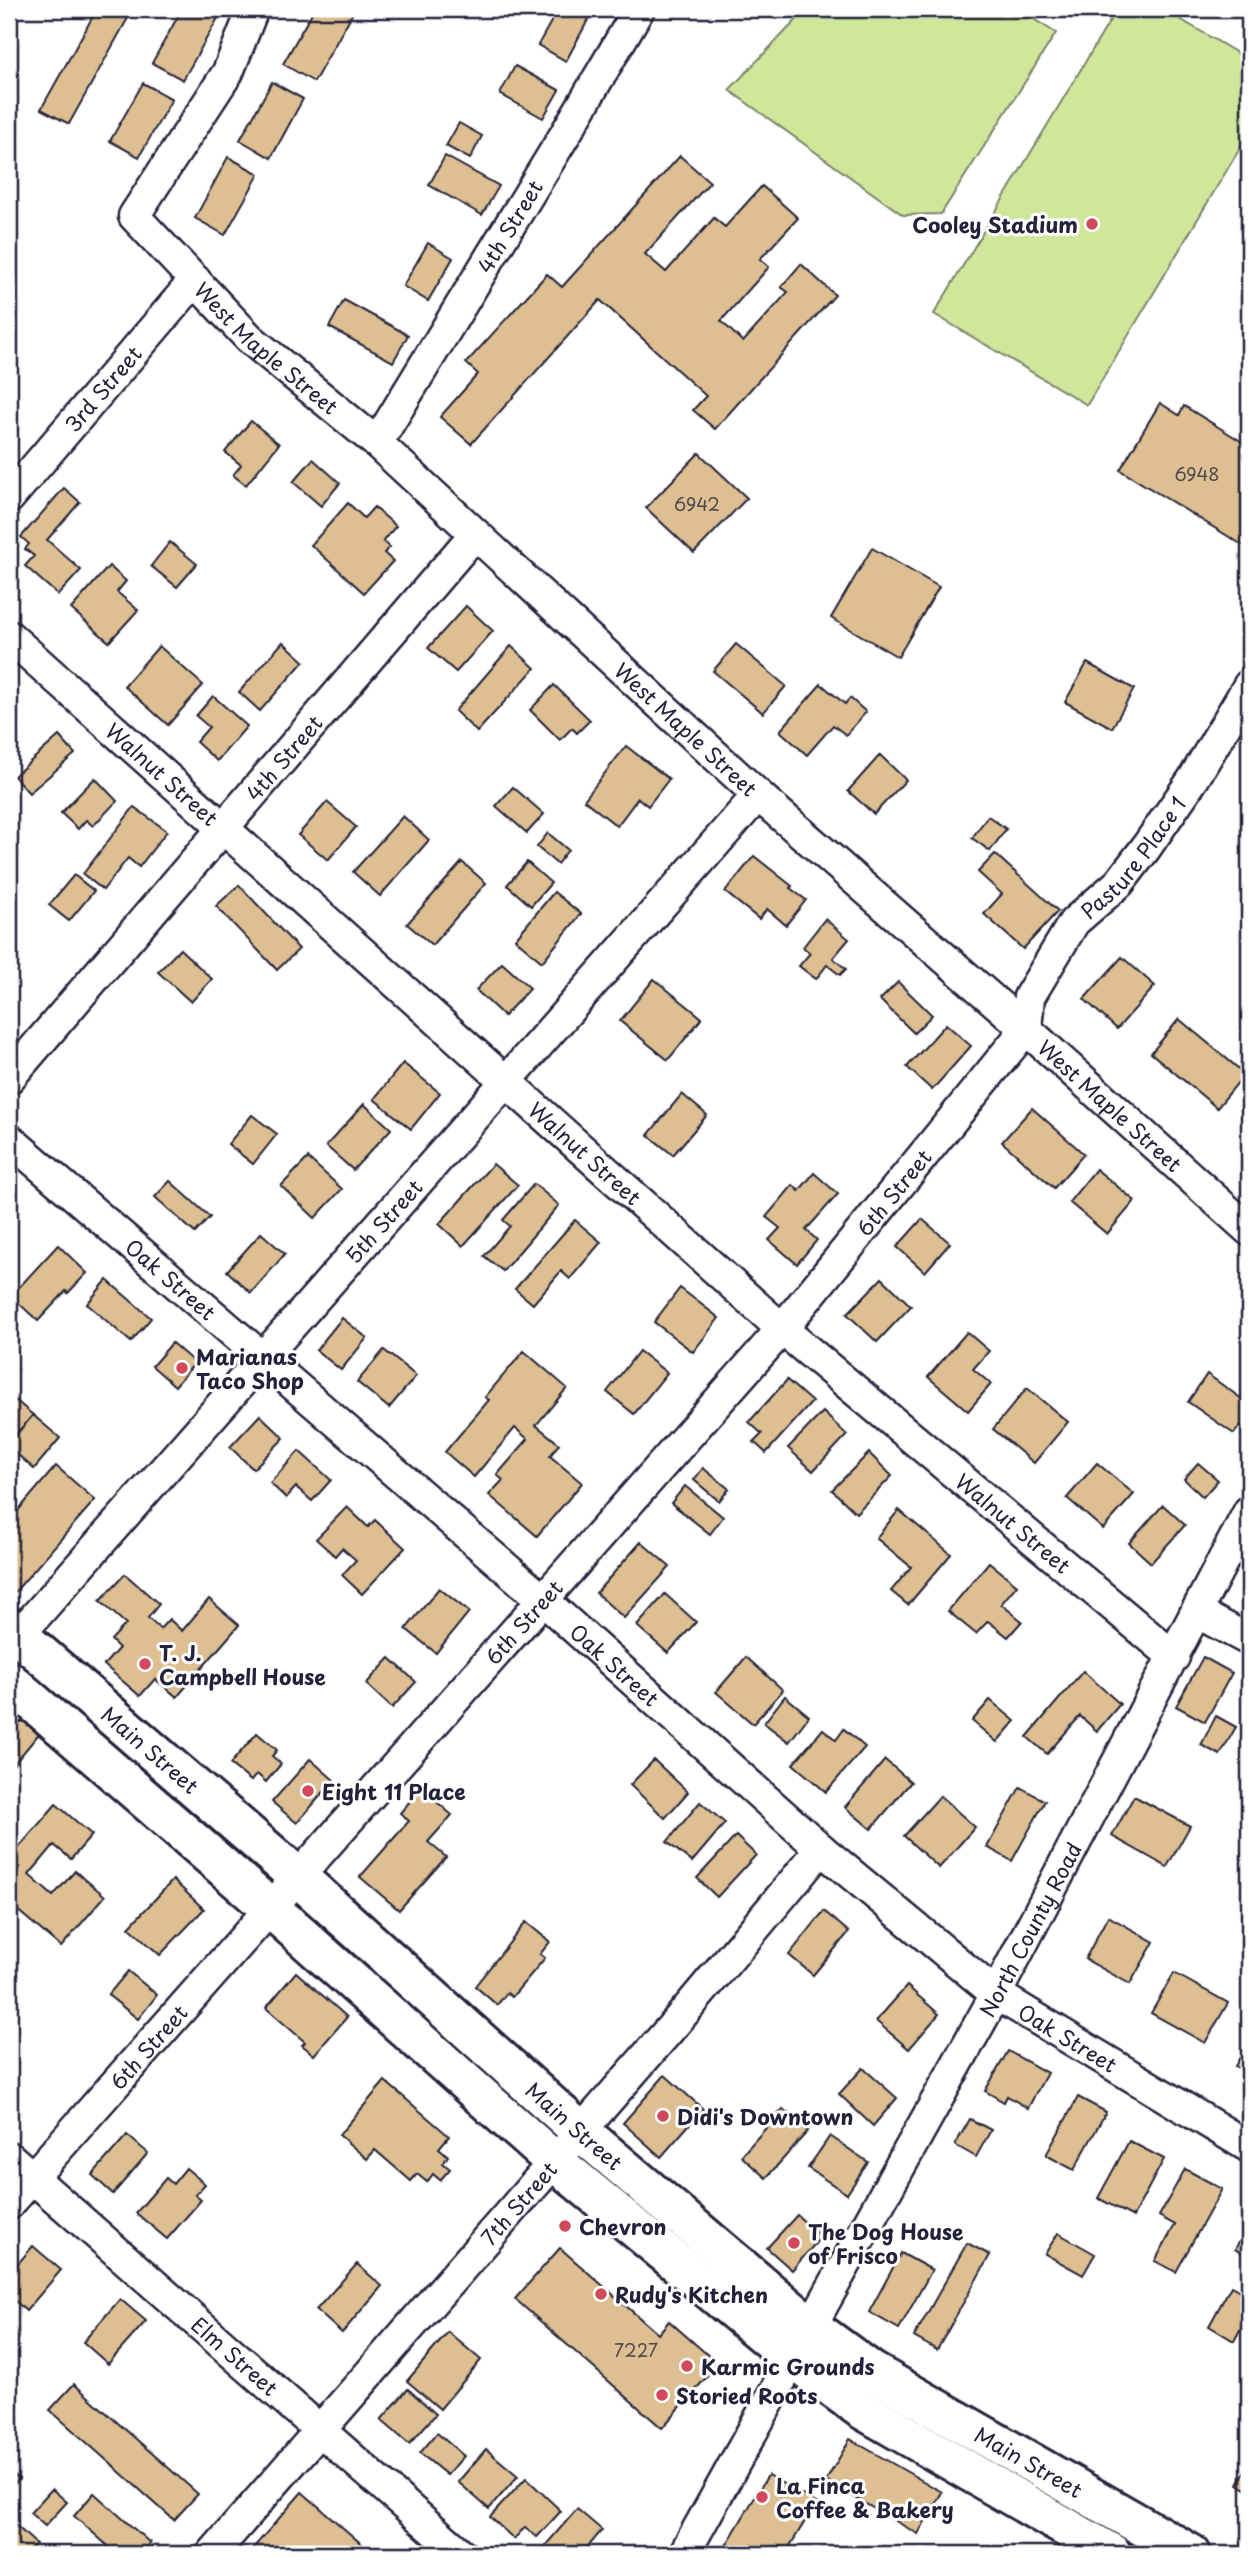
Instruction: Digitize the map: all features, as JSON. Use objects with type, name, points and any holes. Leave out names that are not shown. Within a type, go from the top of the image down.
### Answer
[{"type":"main road","name":"Main Street","points":[[12,1636],[298,1877],[580,2132],[802,2343],[860,2408],[1097,2546]]},
{"type":"main road","name":"Main Street","points":[[9,1681],[270,1908],[554,2161],[802,2343],[871,2371],[1191,2554]]},
{"type":"main road","points":[[1010,2495],[1028,2462]]},
{"type":"main road","points":[[1097,2546],[1112,2537],[1150,2554]]},
{"type":"street","name":"West Maple Street","points":[[253,9],[228,72],[134,216],[249,338],[377,443],[758,795],[1026,1029],[1249,1230]]},
{"type":"street","name":"4th Street","points":[[377,443],[639,9]]},
{"type":"street","name":"3rd Street","points":[[9,498],[195,281]]},
{"type":"street","name":"4th Street","points":[[9,1078],[475,534]]},
{"type":"street","name":"Walnut Street","points":[[9,636],[782,1329],[1174,1657]]},
{"type":"street","name":"Pasture Place 1","points":[[1026,1029],[1029,997],[1074,922],[1119,883],[1146,849],[1194,778],[1249,685]]},
{"type":"street","name":"5th Street","points":[[12,1636],[263,1357],[758,795]]},
{"type":"street","name":"6th Street","points":[[9,2204],[782,1329],[1026,1029]]},
{"type":"street","name":"Oak Street","points":[[9,1139],[543,1600],[821,1849],[996,1994],[1249,2147]]},
{"type":"street","name":"North County Road","points":[[684,2554],[996,1994],[1249,1511]]},
{"type":"street","points":[[1196,1612],[1249,1640]]},
{"type":"street","name":"7th Street","points":[[212,2554],[677,2021],[821,1849]]},
{"type":"street","name":"Elm Street","points":[[9,2157],[461,2554]]},
{"type":"green space","points":[[807,9],[1013,9],[1056,33],[941,214],[903,215],[729,90]]},
{"type":"green space","name":"Cooley Stadium","points":[[1117,9],[1163,9],[1249,60],[1249,133],[1087,405],[934,314]]},
{"type":"building","points":[[97,9],[133,9],[69,124],[41,109]]},
{"type":"building","points":[[182,9],[222,11],[183,80],[152,63]]},
{"type":"building","points":[[314,9],[355,9],[314,82],[283,64]]},
{"type":"building","points":[[558,9],[594,9],[566,61],[538,45]]},
{"type":"building","points":[[515,66],[559,90],[543,118],[500,94]]},
{"type":"building","points":[[272,82],[303,99],[271,158],[240,140]]},
{"type":"building","points":[[143,83],[172,99],[139,157],[110,141]]},
{"type":"building","points":[[459,123],[482,136],[470,159],[446,146]]},
{"type":"building","points":[[445,156],[499,186],[482,215],[429,185]]},
{"type":"building","points":[[680,156],[710,182],[645,254],[666,272],[714,218],[725,227],[762,186],[798,218],[760,259],[769,267],[721,321],[743,342],[788,292],[781,287],[801,264],[835,295],[715,429],[693,410],[706,396],[600,300],[471,444],[440,417],[478,374],[466,363],[547,274],[562,287]]},
{"type":"building","points":[[228,157],[259,174],[225,235],[195,218]]},
{"type":"building","points":[[428,243],[453,258],[428,301],[403,286]]},
{"type":"building","points":[[344,300],[408,335],[393,362],[329,327]]},
{"type":"building","points":[[1160,403],[1179,415],[1184,406],[1249,446],[1249,538],[1244,546],[1120,470]]},
{"type":"building","points":[[251,421],[279,444],[246,485],[233,475],[241,465],[225,452]]},
{"type":"building","points":[[699,453],[747,498],[694,553],[646,508]]},
{"type":"building","points":[[313,459],[340,483],[321,506],[293,482]]},
{"type":"building","points":[[64,488],[80,502],[47,540],[81,570],[58,595],[25,566],[34,556],[25,549],[29,544],[21,537]]},
{"type":"building","points":[[348,503],[364,518],[374,507],[396,526],[383,541],[390,547],[384,553],[393,561],[364,593],[311,545]]},
{"type":"building","points":[[170,542],[197,564],[177,587],[151,566]]},
{"type":"building","points":[[872,548],[939,587],[898,657],[831,618]]},
{"type":"building","points":[[109,566],[126,581],[117,592],[138,610],[109,642],[71,609]]},
{"type":"building","points":[[466,606],[493,631],[456,672],[428,648]]},
{"type":"building","points":[[283,642],[304,661],[260,711],[239,692]]},
{"type":"building","points":[[736,644],[786,686],[763,713],[713,671]]},
{"type":"building","points":[[159,646],[203,685],[168,725],[124,686]]},
{"type":"building","points":[[511,646],[535,668],[477,732],[455,711]]},
{"type":"building","points":[[1087,663],[1134,689],[1112,728],[1065,702]]},
{"type":"building","points":[[821,684],[845,704],[850,698],[866,712],[846,735],[833,725],[807,755],[780,731]]},
{"type":"building","points":[[554,685],[590,720],[577,733],[572,728],[560,740],[530,710]]},
{"type":"building","points":[[213,696],[247,726],[217,761],[196,742],[209,727],[196,716]]},
{"type":"building","points":[[59,736],[75,754],[29,793],[14,776]]},
{"type":"building","points":[[626,746],[669,779],[648,806],[638,798],[617,826],[584,800]]},
{"type":"building","points":[[880,755],[906,780],[874,814],[848,791]]},
{"type":"building","points":[[95,778],[117,801],[93,826],[86,820],[78,829],[61,813]]},
{"type":"building","points":[[513,787],[544,814],[527,833],[496,806]]},
{"type":"building","points":[[327,802],[356,827],[328,860],[298,835]]},
{"type":"building","points":[[134,807],[167,831],[139,867],[128,858],[103,890],[83,874]]},
{"type":"building","points":[[403,816],[429,840],[380,896],[353,872]]},
{"type":"building","points":[[988,816],[1006,829],[990,851],[972,838]]},
{"type":"building","points":[[548,833],[568,850],[557,864],[537,847]]},
{"type":"building","points":[[995,854],[1058,911],[1023,949],[984,914],[1002,894],[978,872]]},
{"type":"building","points":[[754,856],[806,900],[786,925],[767,909],[759,919],[725,892]]},
{"type":"building","points":[[462,862],[486,883],[432,945],[407,924]]},
{"type":"building","points":[[527,862],[551,883],[531,906],[507,885]]},
{"type":"building","points":[[74,875],[94,891],[69,921],[49,905]]},
{"type":"building","points":[[239,885],[299,949],[277,970],[216,906]]},
{"type":"building","points":[[554,892],[581,914],[542,962],[515,939]]},
{"type":"building","points":[[825,919],[849,939],[833,958],[846,969],[840,975],[827,965],[816,979],[799,966],[810,953],[803,947]]},
{"type":"building","points":[[180,949],[212,979],[191,1002],[158,972]]},
{"type":"building","points":[[1122,957],[1155,986],[1117,1029],[1084,999]]},
{"type":"building","points":[[502,963],[530,988],[504,1016],[476,990]]},
{"type":"building","points":[[654,979],[702,1018],[668,1060],[620,1021]]},
{"type":"building","points":[[898,982],[932,1015],[914,1033],[880,1000]]},
{"type":"building","points":[[1179,1019],[1245,1074],[1217,1108],[1151,1053]]},
{"type":"building","points":[[946,1024],[971,1046],[932,1090],[907,1067]]},
{"type":"building","points":[[403,1063],[440,1093],[411,1129],[374,1099]]},
{"type":"building","points":[[682,1094],[707,1115],[673,1155],[648,1135]]},
{"type":"building","points":[[364,1104],[391,1129],[353,1170],[326,1146]]},
{"type":"building","points":[[1032,1108],[1084,1154],[1054,1188],[1002,1142]]},
{"type":"building","points":[[252,1115],[277,1134],[253,1164],[228,1144]]},
{"type":"building","points":[[308,1158],[342,1189],[315,1218],[281,1186]]},
{"type":"building","points":[[493,1164],[518,1185],[463,1246],[439,1224]]},
{"type":"building","points":[[1096,1169],[1135,1201],[1107,1234],[1069,1202]]},
{"type":"building","points":[[814,1173],[838,1194],[806,1230],[817,1240],[797,1264],[769,1240],[780,1228],[766,1217],[793,1185],[799,1191]]},
{"type":"building","points":[[170,1181],[210,1217],[195,1233],[155,1197]]},
{"type":"building","points":[[534,1184],[559,1205],[503,1271],[484,1256],[510,1226],[503,1220]]},
{"type":"building","points":[[922,1219],[950,1243],[925,1272],[897,1247]]},
{"type":"building","points":[[575,1220],[601,1242],[570,1279],[561,1271],[533,1304],[515,1289]]},
{"type":"building","points":[[261,1233],[285,1254],[251,1293],[227,1271]]},
{"type":"building","points":[[58,1245],[87,1273],[38,1321],[11,1296]]},
{"type":"building","points":[[882,1278],[911,1306],[877,1342],[847,1314]]},
{"type":"building","points":[[107,1280],[151,1318],[131,1342],[87,1304]]},
{"type":"building","points":[[680,1288],[719,1318],[693,1352],[654,1322]]},
{"type":"building","points":[[342,1318],[367,1338],[341,1370],[316,1350]]},
{"type":"building","points":[[967,1332],[989,1351],[973,1369],[991,1384],[968,1411],[928,1377]]},
{"type":"building","points":[[172,1343],[195,1363],[175,1386],[152,1366]]},
{"type":"building","points":[[384,1350],[416,1376],[389,1408],[357,1382]]},
{"type":"building","points":[[524,1351],[567,1388],[536,1425],[559,1444],[550,1456],[582,1483],[537,1536],[489,1495],[503,1480],[497,1475],[528,1439],[515,1428],[474,1477],[445,1452],[489,1400],[485,1397]]},
{"type":"building","points":[[639,1351],[667,1373],[634,1414],[607,1392]]},
{"type":"building","points":[[1207,1374],[1249,1404],[1249,1426],[1246,1430],[1240,1426],[1234,1434],[1188,1402]]},
{"type":"building","points":[[787,1380],[812,1402],[766,1453],[754,1442],[762,1434],[749,1422]]},
{"type":"building","points":[[1027,1388],[1068,1422],[1034,1463],[993,1429]]},
{"type":"building","points":[[13,1398],[33,1415],[10,1441],[9,1403]]},
{"type":"building","points":[[823,1412],[847,1435],[813,1471],[788,1448]]},
{"type":"building","points":[[33,1415],[60,1438],[34,1469],[9,1447],[9,1443]]},
{"type":"building","points":[[260,1415],[284,1438],[253,1469],[230,1447]]},
{"type":"building","points":[[299,1451],[331,1480],[312,1501],[296,1487],[286,1498],[270,1483]]},
{"type":"building","points":[[869,1453],[892,1476],[856,1513],[832,1490]]},
{"type":"building","points":[[1097,1463],[1134,1494],[1103,1529],[1067,1498]]},
{"type":"building","points":[[1198,1463],[1218,1480],[1203,1497],[1184,1479]]},
{"type":"building","points":[[56,1466],[95,1500],[13,1594],[9,1590],[9,1521]]},
{"type":"building","points":[[703,1468],[729,1489],[719,1501],[694,1480]]},
{"type":"building","points":[[685,1486],[723,1517],[710,1534],[671,1503]]},
{"type":"building","points":[[1163,1505],[1185,1525],[1151,1563],[1129,1543]]},
{"type":"building","points":[[347,1507],[368,1527],[375,1520],[405,1548],[362,1594],[342,1575],[356,1560],[342,1548],[335,1556],[316,1539]]},
{"type":"building","points":[[899,1510],[951,1554],[908,1605],[891,1591],[911,1567],[876,1538]]},
{"type":"building","points":[[641,1542],[670,1567],[624,1618],[596,1593]]},
{"type":"building","points":[[989,1562],[1017,1585],[1001,1604],[1022,1621],[1008,1637],[988,1621],[976,1634],[948,1611]]},
{"type":"building","points":[[125,1574],[159,1604],[148,1618],[160,1629],[169,1619],[182,1631],[209,1599],[239,1625],[177,1697],[155,1679],[140,1696],[104,1665],[119,1648],[111,1640],[126,1624],[100,1601]]},
{"type":"building","points":[[439,1588],[469,1612],[436,1653],[406,1629]]},
{"type":"building","points":[[665,1594],[696,1622],[668,1653],[637,1626]]},
{"type":"building","points":[[746,1657],[783,1690],[753,1724],[716,1692]]},
{"type":"building","points":[[1203,1657],[1232,1673],[1205,1722],[1176,1706]]},
{"type":"building","points":[[390,1658],[416,1682],[392,1708],[366,1684]]},
{"type":"building","points":[[1083,1671],[1120,1704],[1097,1731],[1080,1716],[1047,1754],[1027,1737]]},
{"type":"building","points":[[785,1696],[809,1716],[789,1742],[764,1723]]},
{"type":"building","points":[[990,1700],[1015,1721],[997,1742],[972,1721]]},
{"type":"building","points":[[1216,1716],[1236,1727],[1220,1755],[1201,1745]]},
{"type":"building","points":[[31,1720],[42,1730],[9,1770],[9,1724]]},
{"type":"building","points":[[823,1729],[836,1740],[844,1729],[865,1747],[826,1792],[793,1764]]},
{"type":"building","points":[[257,1733],[277,1750],[272,1756],[281,1764],[266,1782],[257,1774],[251,1781],[230,1764]]},
{"type":"building","points":[[310,1759],[334,1780],[297,1823],[272,1802]]},
{"type":"building","points":[[654,1760],[688,1792],[665,1818],[630,1785]]},
{"type":"building","points":[[885,1760],[911,1782],[871,1829],[845,1807]]},
{"type":"building","points":[[1020,1787],[1045,1801],[1012,1861],[987,1847]]},
{"type":"building","points":[[421,1788],[452,1815],[428,1842],[446,1857],[399,1910],[360,1877],[409,1821],[400,1813]]},
{"type":"building","points":[[940,1796],[975,1827],[939,1868],[904,1836]]},
{"type":"building","points":[[1134,1796],[1190,1826],[1167,1867],[1112,1836]]},
{"type":"building","points":[[700,1802],[725,1823],[692,1862],[667,1842]]},
{"type":"building","points":[[56,1804],[92,1835],[71,1859],[54,1845],[29,1875],[53,1896],[75,1871],[105,1896],[61,1947],[9,1903],[9,1878],[19,1867],[9,1859]]},
{"type":"building","points":[[736,1836],[756,1855],[717,1897],[697,1878]]},
{"type":"building","points":[[173,1880],[204,1909],[160,1955],[129,1927]]},
{"type":"building","points":[[824,1911],[849,1932],[813,1975],[789,1955]]},
{"type":"building","points":[[1108,1916],[1154,1942],[1130,1984],[1085,1959]]},
{"type":"building","points":[[526,1922],[550,1942],[540,1954],[545,1958],[512,1997],[507,1993],[497,2005],[475,1986]]},
{"type":"building","points":[[128,1971],[157,1995],[138,2019],[108,1995]]},
{"type":"building","points":[[296,1972],[347,2017],[314,2055],[302,2045],[305,2042],[266,2008]]},
{"type":"building","points":[[1174,1973],[1228,2003],[1205,2043],[1151,2013]]},
{"type":"building","points":[[907,1986],[939,2014],[909,2049],[876,2021]]},
{"type":"building","points":[[1249,2041],[1249,2074],[1235,2066]]},
{"type":"building","points":[[1008,2051],[1047,2073],[1028,2108],[1007,2096],[1004,2102],[985,2091]]},
{"type":"building","points":[[863,2068],[897,2098],[873,2126],[839,2094]]},
{"type":"building","name":"Didi's Downtown","points":[[665,2075],[703,2109],[661,2157],[623,2123]]},
{"type":"building","points":[[385,2081],[449,2136],[439,2148],[448,2156],[443,2163],[450,2169],[440,2180],[433,2174],[427,2182],[417,2174],[411,2181],[375,2150],[367,2159],[339,2135]]},
{"type":"building","points":[[1078,2097],[1106,2112],[1074,2170],[1046,2155]]},
{"type":"building","points":[[783,2109],[808,2131],[766,2178],[741,2156]]},
{"type":"building","points":[[970,2119],[991,2130],[976,2157],[955,2145]]},
{"type":"building","points":[[127,2135],[148,2153],[113,2194],[92,2175]]},
{"type":"building","points":[[830,2136],[868,2162],[847,2194],[808,2168]]},
{"type":"building","points":[[1129,2141],[1164,2159],[1133,2217],[1098,2198]]},
{"type":"building","points":[[186,2168],[205,2184],[195,2195],[201,2200],[167,2239],[136,2213],[166,2178],[173,2184]]},
{"type":"building","points":[[1185,2169],[1222,2189],[1176,2272],[1155,2261],[1175,2225],[1159,2216]]},
{"type":"building","points":[[797,2215],[821,2237],[792,2270],[767,2248]]},
{"type":"building","points":[[1249,2224],[1249,2257],[1235,2249]]},
{"type":"building","points":[[1058,2233],[1095,2254],[1083,2275],[1045,2254]]},
{"type":"building","points":[[967,2243],[990,2255],[937,2350],[914,2337]]},
{"type":"building","points":[[33,2246],[61,2270],[26,2311],[9,2295],[9,2274]]},
{"type":"building","points":[[560,2248],[658,2334],[669,2321],[718,2364],[662,2428],[515,2299]]},
{"type":"building","points":[[901,2253],[932,2270],[899,2329],[869,2312]]},
{"type":"building","points":[[357,2264],[382,2286],[342,2333],[316,2310]]},
{"type":"building","points":[[1231,2286],[1249,2296],[1249,2313],[1234,2341],[1209,2326]]},
{"type":"building","points":[[120,2299],[146,2321],[108,2364],[83,2342]]},
{"type":"building","points":[[448,2332],[481,2360],[440,2409],[407,2381]]},
{"type":"building","points":[[74,2384],[198,2494],[174,2520],[50,2410]]},
{"type":"building","points":[[408,2389],[436,2414],[409,2444],[381,2420]]},
{"type":"building","points":[[437,2433],[464,2456],[447,2475],[420,2453]]},
{"type":"building","points":[[850,2439],[942,2492],[918,2534],[826,2481]]},
{"type":"building","points":[[486,2449],[518,2476],[489,2509],[458,2482]]},
{"type":"building","points":[[1249,2465],[1249,2491],[1238,2484]]},
{"type":"building","points":[[9,2470],[19,2479],[9,2490]]},
{"type":"building","points":[[768,2475],[816,2503],[785,2554],[721,2554]]},
{"type":"building","points":[[526,2478],[561,2511],[537,2537],[525,2527],[514,2539],[490,2517]]},
{"type":"building","points":[[52,2489],[67,2502],[45,2526],[30,2513]]},
{"type":"building","points":[[302,2492],[373,2554],[248,2554]]},
{"type":"building","points":[[94,2493],[150,2543],[139,2554],[117,2554],[74,2516]]},
{"type":"building","points":[[577,2509],[602,2530],[582,2554],[538,2554]]},
{"type":"building","points":[[9,2519],[36,2544],[26,2554],[9,2554]]},
{"type":"place","name":"Cooley Stadium","points":[[1092,224]]},
{"type":"place","name":"Marianas Taco Shop","points":[[182,1368]]},
{"type":"place","name":"T. J. Campbell House","points":[[145,1664]]},
{"type":"place","name":"Eight 11 Place","points":[[308,1791]]},
{"type":"place","name":"Didi's Downtown","points":[[663,2116]]},
{"type":"place","name":"Chevron","points":[[565,2226]]},
{"type":"place","name":"The Dog House of Frisco","points":[[794,2243]]},
{"type":"place","name":"Rudy's Kitchen","points":[[601,2294]]},
{"type":"place","name":"Karmic Grounds","points":[[687,2366]]},
{"type":"place","name":"Storied Roots","points":[[662,2395]]},
{"type":"place","name":"La Finca Coffee & Bakery","points":[[762,2497]]}]
